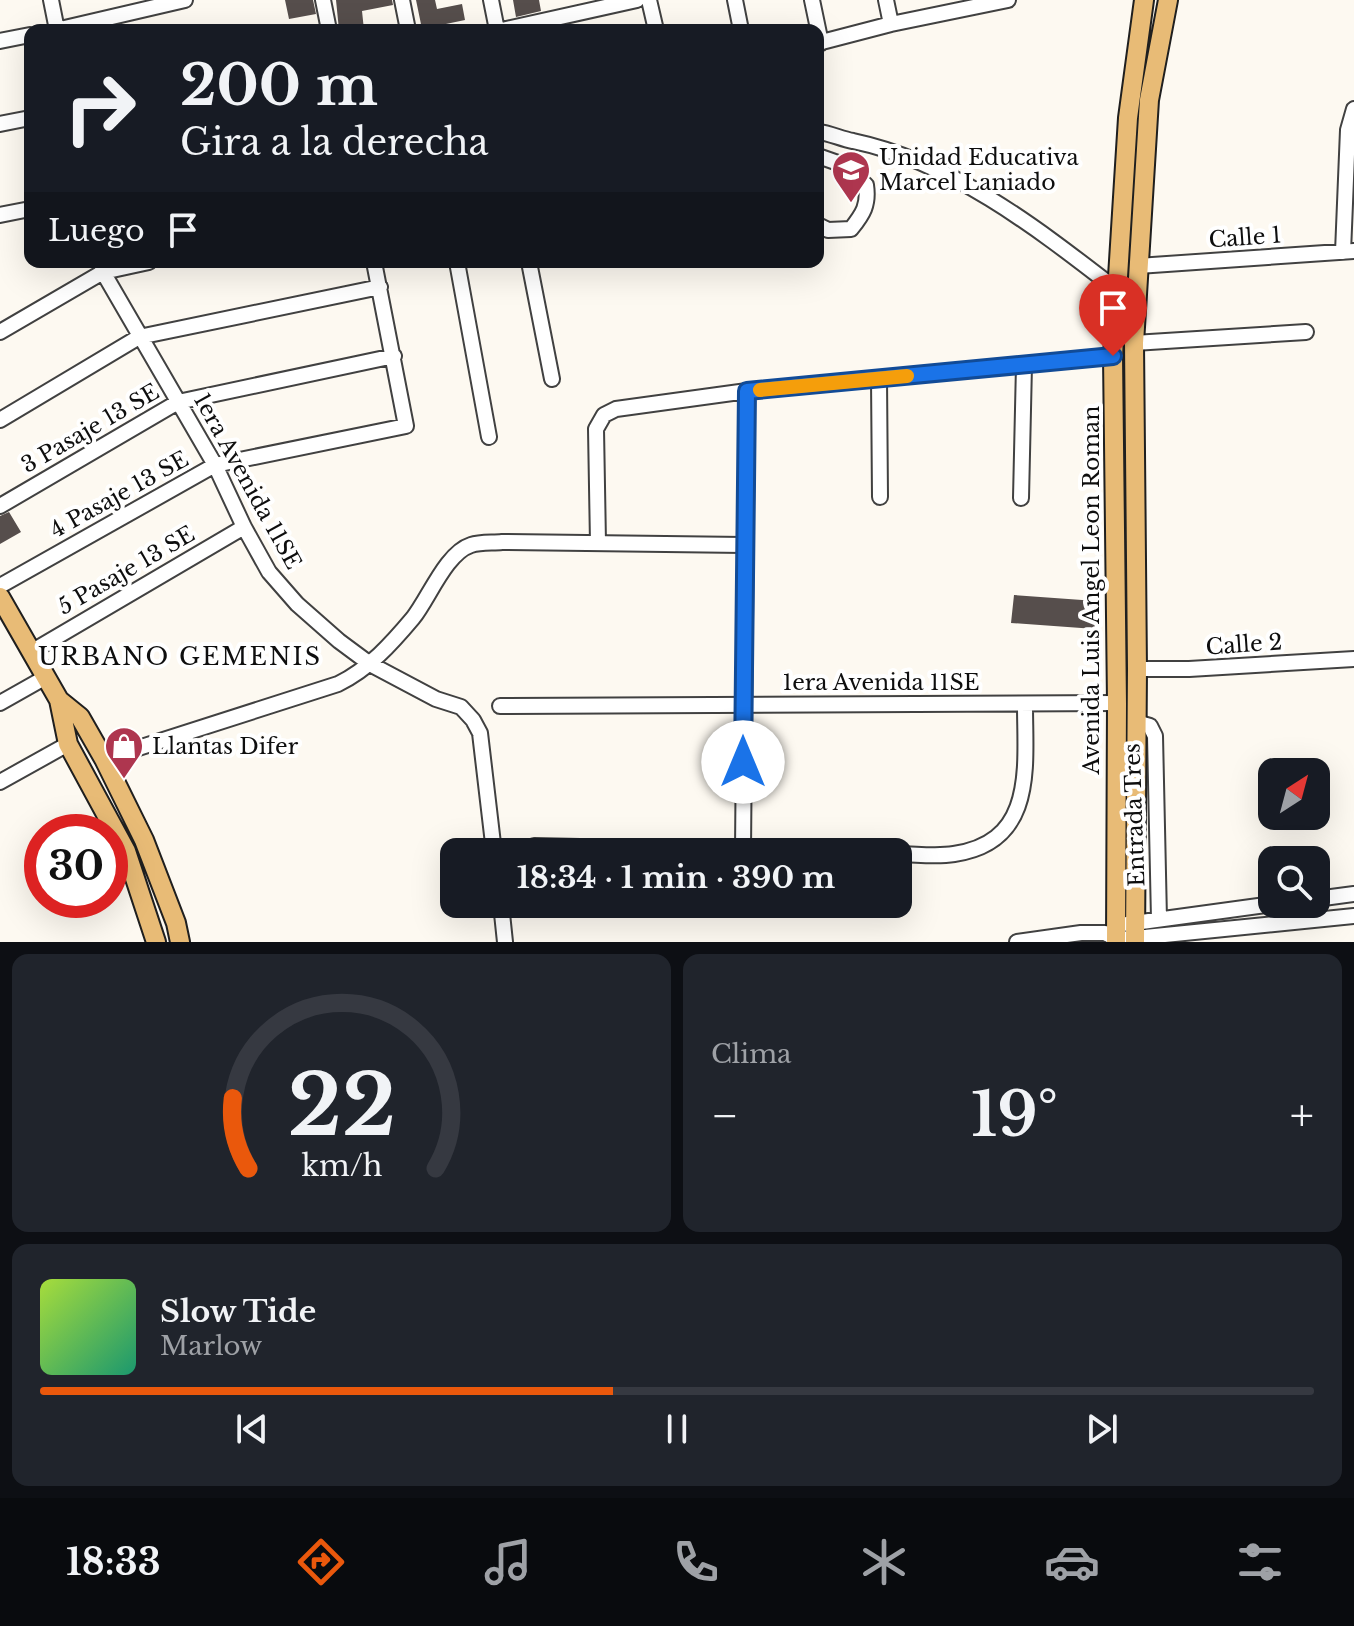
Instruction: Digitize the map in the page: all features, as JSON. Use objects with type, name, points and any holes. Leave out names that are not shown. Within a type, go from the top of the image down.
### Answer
[{"type":"main road","name":"Avenida Luis Angel Leon Roman","points":[[1123,935],[1113,356],[1128,118],[1144,0]]},
{"type":"main road","name":"Avenida Luis Angel Leon Roman","points":[[1123,935],[1137,669],[1134,343],[1149,100],[1166,4]]},
{"type":"main road","points":[[0,597],[59,700],[68,744],[126,851],[156,942]]},
{"type":"main road","points":[[59,700],[80,717],[104,759],[144,840],[176,923],[180,942]]},
{"type":"street","points":[[51,0],[55,24]]},
{"type":"street","points":[[82,24],[185,0]]},
{"type":"street","points":[[323,0],[328,24]]},
{"type":"street","points":[[402,0],[407,24]]},
{"type":"street","points":[[491,0],[498,24]]},
{"type":"street","points":[[527,24],[637,0]]},
{"type":"street","points":[[649,0],[655,24]]},
{"type":"street","points":[[735,0],[740,24]]},
{"type":"street","points":[[812,0],[816,24]]},
{"type":"street","points":[[886,0],[891,24]]},
{"type":"street","points":[[824,42],[964,4],[1008,0]]},
{"type":"street","points":[[0,41],[24,36]]},
{"type":"street","points":[[1348,252],[1348,130],[1354,109]]},
{"type":"street","points":[[0,124],[24,119]]},
{"type":"street","points":[[824,133],[876,146],[940,171],[982,194],[1117,290]]},
{"type":"street","points":[[824,158],[838,163],[866,185],[868,200],[863,214],[851,229],[824,228]]},
{"type":"street","points":[[0,215],[24,210]]},
{"type":"street","name":"Calle 1","points":[[1138,266],[1348,252]]},
{"type":"street","points":[[0,332],[100,268]]},
{"type":"street","name":"1era Avenida 11SE","points":[[103,268],[139,337],[215,465],[269,572],[297,604],[370,664],[436,699],[461,707],[473,720],[480,733],[492,838]]},
{"type":"street","points":[[375,268],[394,356]]},
{"type":"street","points":[[458,268],[489,437]]},
{"type":"street","points":[[530,268],[552,379]]},
{"type":"street","points":[[0,420],[139,337],[380,287]]},
{"type":"street","points":[[1134,343],[1306,332]]},
{"type":"street","name":"3 Pasaje 13 SE","points":[[0,506],[178,402],[394,356]]},
{"type":"street","name":"4 Pasaje 13 SE","points":[[0,586],[215,465],[406,426],[394,356]]},
{"type":"street","points":[[598,543],[596,429],[604,415],[616,409],[747,391],[1113,356]]},
{"type":"street","points":[[1021,498],[1024,365]]},
{"type":"street","points":[[879,379],[880,497]]},
{"type":"street","points":[[743,838],[747,391]]},
{"type":"street","name":"5 Pasaje 13 SE","points":[[31,652],[244,527]]},
{"type":"street","points":[[104,759],[355,676],[415,616],[458,553],[470,545],[502,542],[744,545]]},
{"type":"street","name":"Calle 2","points":[[1137,669],[1354,659]]},
{"type":"street","points":[[0,703],[46,677]]},
{"type":"street","name":"1era Avenida 11SE","points":[[500,706],[1117,703]]},
{"type":"street","points":[[912,854],[952,855],[977,849],[999,835],[1016,813],[1025,789],[1025,705]]},
{"type":"street","name":"Entrada Tres","points":[[1136,722],[1150,726],[1155,736],[1159,919]]},
{"type":"street","points":[[0,782],[68,744]]},
{"type":"street","points":[[1330,897],[1354,894]]},
{"type":"street","points":[[1123,935],[1159,919],[1258,906]]},
{"type":"street","points":[[1017,942],[1081,933],[1123,935],[1354,916]]},
{"type":"street","points":[[502,918],[505,942]]},
{"type":"building","points":[[285,0],[313,0],[316,14],[289,19]]},
{"type":"building","points":[[336,0],[392,0],[393,5],[362,11],[363,24],[338,24]]},
{"type":"building","points":[[416,0],[435,0],[437,9],[462,4],[465,20],[421,24]]},
{"type":"building","points":[[513,0],[539,0],[541,11],[516,17]]},
{"type":"building","points":[[9,512],[21,532],[0,544],[0,516]]},
{"type":"building","points":[[1014,595],[1096,601],[1095,629],[1011,623]]},
{"type":"slow traffic","points":[[760,390],[907,376]]},
{"type":"place","name":"Unidad Educativa Marcel Laniado","points":[[851,204]]},
{"type":"place","name":"Llantas Difer","points":[[124,780]]},
{"type":"district","name":"URBANO GEMENIS","points":[[180,657]]},
{"type":"route","points":[[743,762],[747,391],[1113,356]]}]
